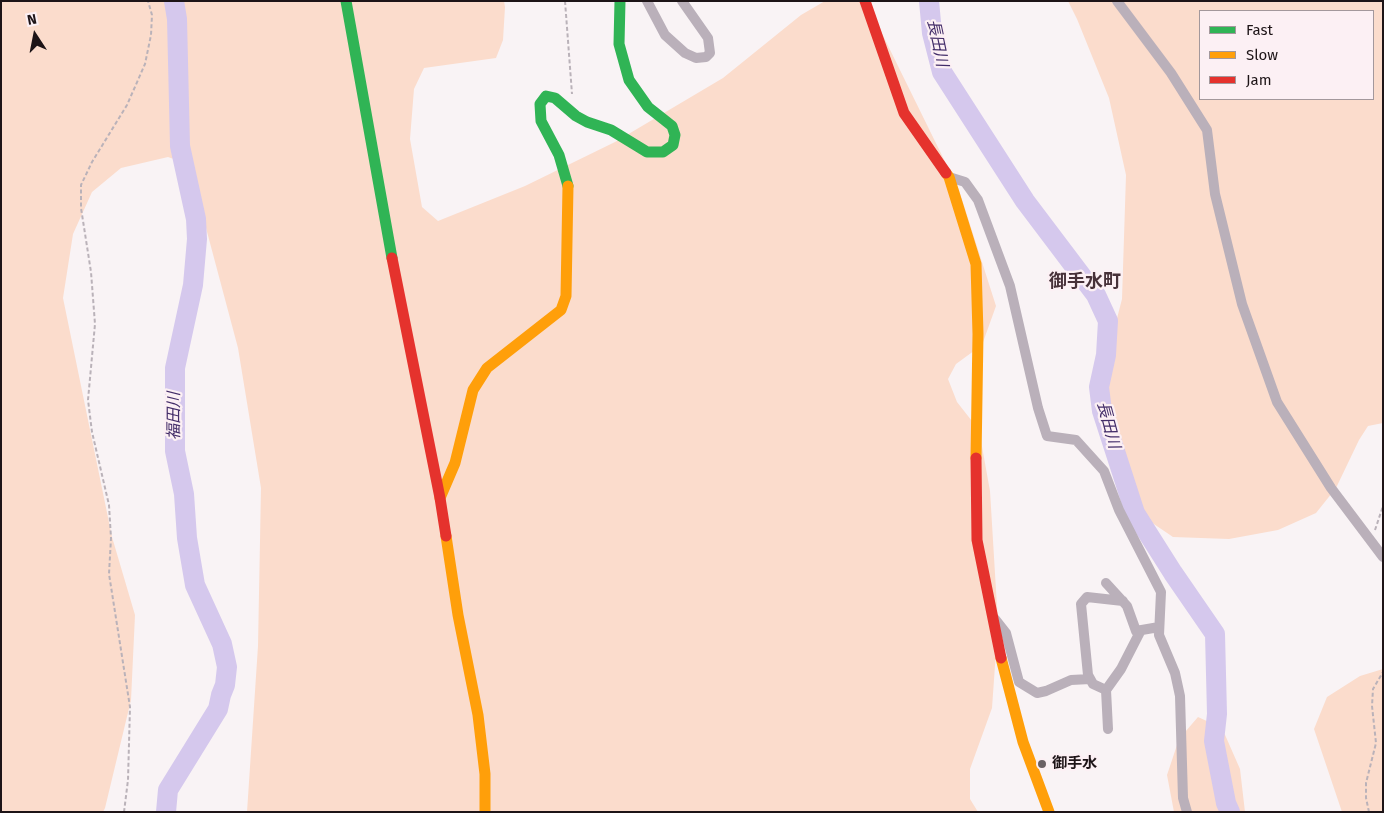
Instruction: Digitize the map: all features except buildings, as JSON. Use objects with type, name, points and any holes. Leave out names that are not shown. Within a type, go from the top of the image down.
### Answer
[{"type":"street","points":[[346,1],[395,273],[440,498],[458,615],[478,715],[485,774],[485,812]]},
{"type":"street","points":[[440,498],[455,464],[473,390],[487,368],[561,310],[566,296],[568,183],[559,155],[541,121],[540,104],[546,96],[555,98],[576,116],[611,130],[647,152],[663,152],[673,145],[675,135],[672,126],[648,107],[629,80],[619,44],[620,1]]},
{"type":"street","points":[[647,1],[665,35],[685,53],[696,58],[706,57],[710,53],[708,38],[682,1]]},
{"type":"street","points":[[865,1],[904,113],[949,177],[976,264],[978,334],[977,540],[1002,663],[1024,742],[1049,812]]},
{"type":"street","points":[[1117,1],[1171,73],[1206,130],[1215,194],[1242,304],[1277,402],[1331,488],[1383,557]]},
{"type":"street","points":[[949,177],[965,182],[978,200],[1010,286],[1046,436],[1076,440],[1104,471],[1119,510],[1161,592],[1159,635],[1175,673],[1180,696],[1183,798],[1187,812]]},
{"type":"street","points":[[1106,583],[1127,606],[1136,631],[1159,627]]},
{"type":"street","points":[[1106,690],[1093,684],[1088,675],[1081,604],[1087,597],[1123,601]]},
{"type":"street","points":[[992,616],[1006,633],[1019,682],[1037,693],[1071,680],[1090,679]]},
{"type":"street","points":[[1108,729],[1106,690],[1121,670],[1141,630]]},
{"type":"path","points":[[124,812],[128,780],[130,707],[110,574],[111,538],[109,505],[92,432],[88,400],[95,324],[92,272],[81,208],[81,185],[92,162],[127,106],[145,64],[151,35],[152,15],[148,1]]},
{"type":"path","points":[[565,1],[572,94]]},
{"type":"path","points":[[1371,543],[1383,506]]},
{"type":"path","points":[[1369,812],[1366,798],[1366,783],[1376,743],[1372,706],[1374,689],[1383,672]]},
{"type":"shaded area","points":[[1,1],[504,1],[503,40],[496,58],[424,68],[414,89],[410,139],[422,207],[438,221],[525,186],[615,142],[723,78],[801,15],[825,1],[863,1],[867,3],[959,190],[996,306],[982,345],[956,364],[948,379],[957,402],[979,430],[990,491],[998,623],[992,708],[970,769],[970,799],[978,812],[247,812],[258,646],[261,488],[238,348],[202,213],[188,164],[168,157],[121,168],[92,192],[73,234],[63,298],[112,537],[135,615],[131,700],[105,808],[103,812],[1,812]]},
{"type":"shaded area","points":[[1068,1],[1383,1],[1383,423],[1368,426],[1359,440],[1336,488],[1316,513],[1278,530],[1229,539],[1173,537],[1142,516],[1122,483],[1107,428],[1099,388],[1122,299],[1126,175],[1109,98]]},
{"type":"shaded area","points":[[1383,669],[1383,812],[1342,812],[1314,729],[1327,697],[1360,676]]},
{"type":"shaded area","points":[[1198,717],[1222,728],[1240,769],[1245,812],[1174,812],[1167,775],[1179,739]]},
{"type":"waterway","name":"福田川","points":[[166,812],[168,790],[218,709],[225,685],[227,667],[222,644],[195,585],[187,538],[184,494],[175,451],[175,368],[193,285],[197,239],[196,219],[180,146],[177,19],[174,1]]},
{"type":"waterway","name":"長田川","points":[[929,1],[932,33],[942,72],[1025,201],[1096,295],[1108,321],[1106,355],[1099,387],[1102,411],[1135,513],[1215,634],[1217,714],[1214,741],[1226,803],[1230,812]]},
{"type":"traffic: fast","points":[[346,1],[392,258]]},
{"type":"traffic: fast","points":[[568,186],[559,155],[541,121],[540,104],[546,96],[555,98],[576,116],[611,130],[647,152],[663,152],[673,145],[675,135],[672,126],[648,107],[629,80],[619,44],[620,1]]},
{"type":"traffic: slow","points":[[946,173],[949,177],[976,264],[978,334],[976,458]]},
{"type":"traffic: slow","points":[[440,498],[455,463],[473,390],[487,368],[561,310],[566,296],[568,186]]},
{"type":"traffic: slow","points":[[446,536],[458,615],[478,715],[485,774],[485,812]]},
{"type":"traffic: slow","points":[[1001,658],[1023,742],[1049,812]]},
{"type":"traffic: jam","points":[[865,1],[904,113],[946,173]]},
{"type":"traffic: jam","points":[[392,258],[446,536]]},
{"type":"traffic: jam","points":[[976,458],[977,540],[1001,658]]},
{"type":"place","name":"御手水","points":[[1042,764]]},
{"type":"district","name":"御手水町","points":[[1085,282]]}]
